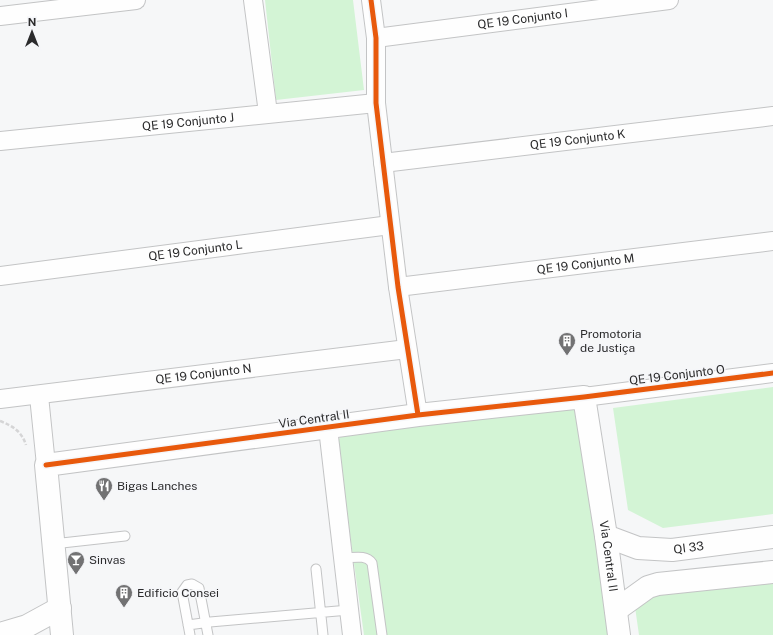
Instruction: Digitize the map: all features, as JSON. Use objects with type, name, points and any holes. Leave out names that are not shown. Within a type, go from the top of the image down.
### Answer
[{"type":"street","points":[[0,16],[136,0]]},
{"type":"street","points":[[253,0],[268,113]]},
{"type":"street","points":[[371,0],[376,38],[376,103],[398,287],[418,415]]},
{"type":"street","name":"QE 19 Conjunto I","points":[[376,38],[669,0]]},
{"type":"street","name":"QE 19 Conjunto J","points":[[0,141],[376,103]]},
{"type":"street","name":"QE 19 Conjunto K","points":[[383,163],[773,116]]},
{"type":"street","name":"QE 19 Conjunto L","points":[[0,276],[390,225]]},
{"type":"street","name":"QE 19 Conjunto M","points":[[398,287],[773,241]]},
{"type":"street","name":"QE 19 Conjunto N","points":[[0,399],[39,396],[408,349]]},
{"type":"street","name":"QE 19 Conjunto O","points":[[584,397],[773,373]]},
{"type":"street","points":[[39,396],[62,635]]},
{"type":"street","name":"Via Central II","points":[[46,465],[418,415],[584,397],[606,536],[619,635]]},
{"type":"street","points":[[328,428],[352,635]]},
{"type":"street","name":"QI 33","points":[[606,536],[638,548],[672,550],[773,537]]},
{"type":"street","points":[[616,610],[648,587],[658,584],[773,572]]},
{"type":"street","points":[[0,634],[27,626],[60,608]]},
{"type":"lane","points":[[53,544],[125,536]]},
{"type":"lane","points":[[343,558],[369,558],[372,563],[382,635]]},
{"type":"lane","points":[[316,569],[323,635]]},
{"type":"lane","points":[[190,635],[182,592],[187,585],[192,584],[199,588],[208,635]]},
{"type":"lane","points":[[188,625],[206,622],[349,610]]},
{"type":"path","points":[[0,421],[8,424],[23,436],[27,448]]},
{"type":"green space","points":[[265,0],[353,0],[364,90],[276,100]]},
{"type":"green space","points":[[773,387],[773,514],[663,528],[628,510],[613,408]]},
{"type":"green space","points":[[573,400],[621,635],[364,635],[337,442],[345,430]]},
{"type":"green space","points":[[773,577],[773,635],[639,635],[635,607],[660,590]]},
{"type":"cycle path","points":[[371,0],[376,38],[376,103],[398,287],[418,415]]},
{"type":"cycle path","points":[[46,465],[418,415],[584,397],[773,373]]},
{"type":"place","name":"Promotoria de Justiça","points":[[567,356]]},
{"type":"place","name":"Bigas Lanches","points":[[104,501]]},
{"type":"place","name":"Sinvas","points":[[76,575]]},
{"type":"place","name":"Edificio Consei","points":[[124,608]]}]
